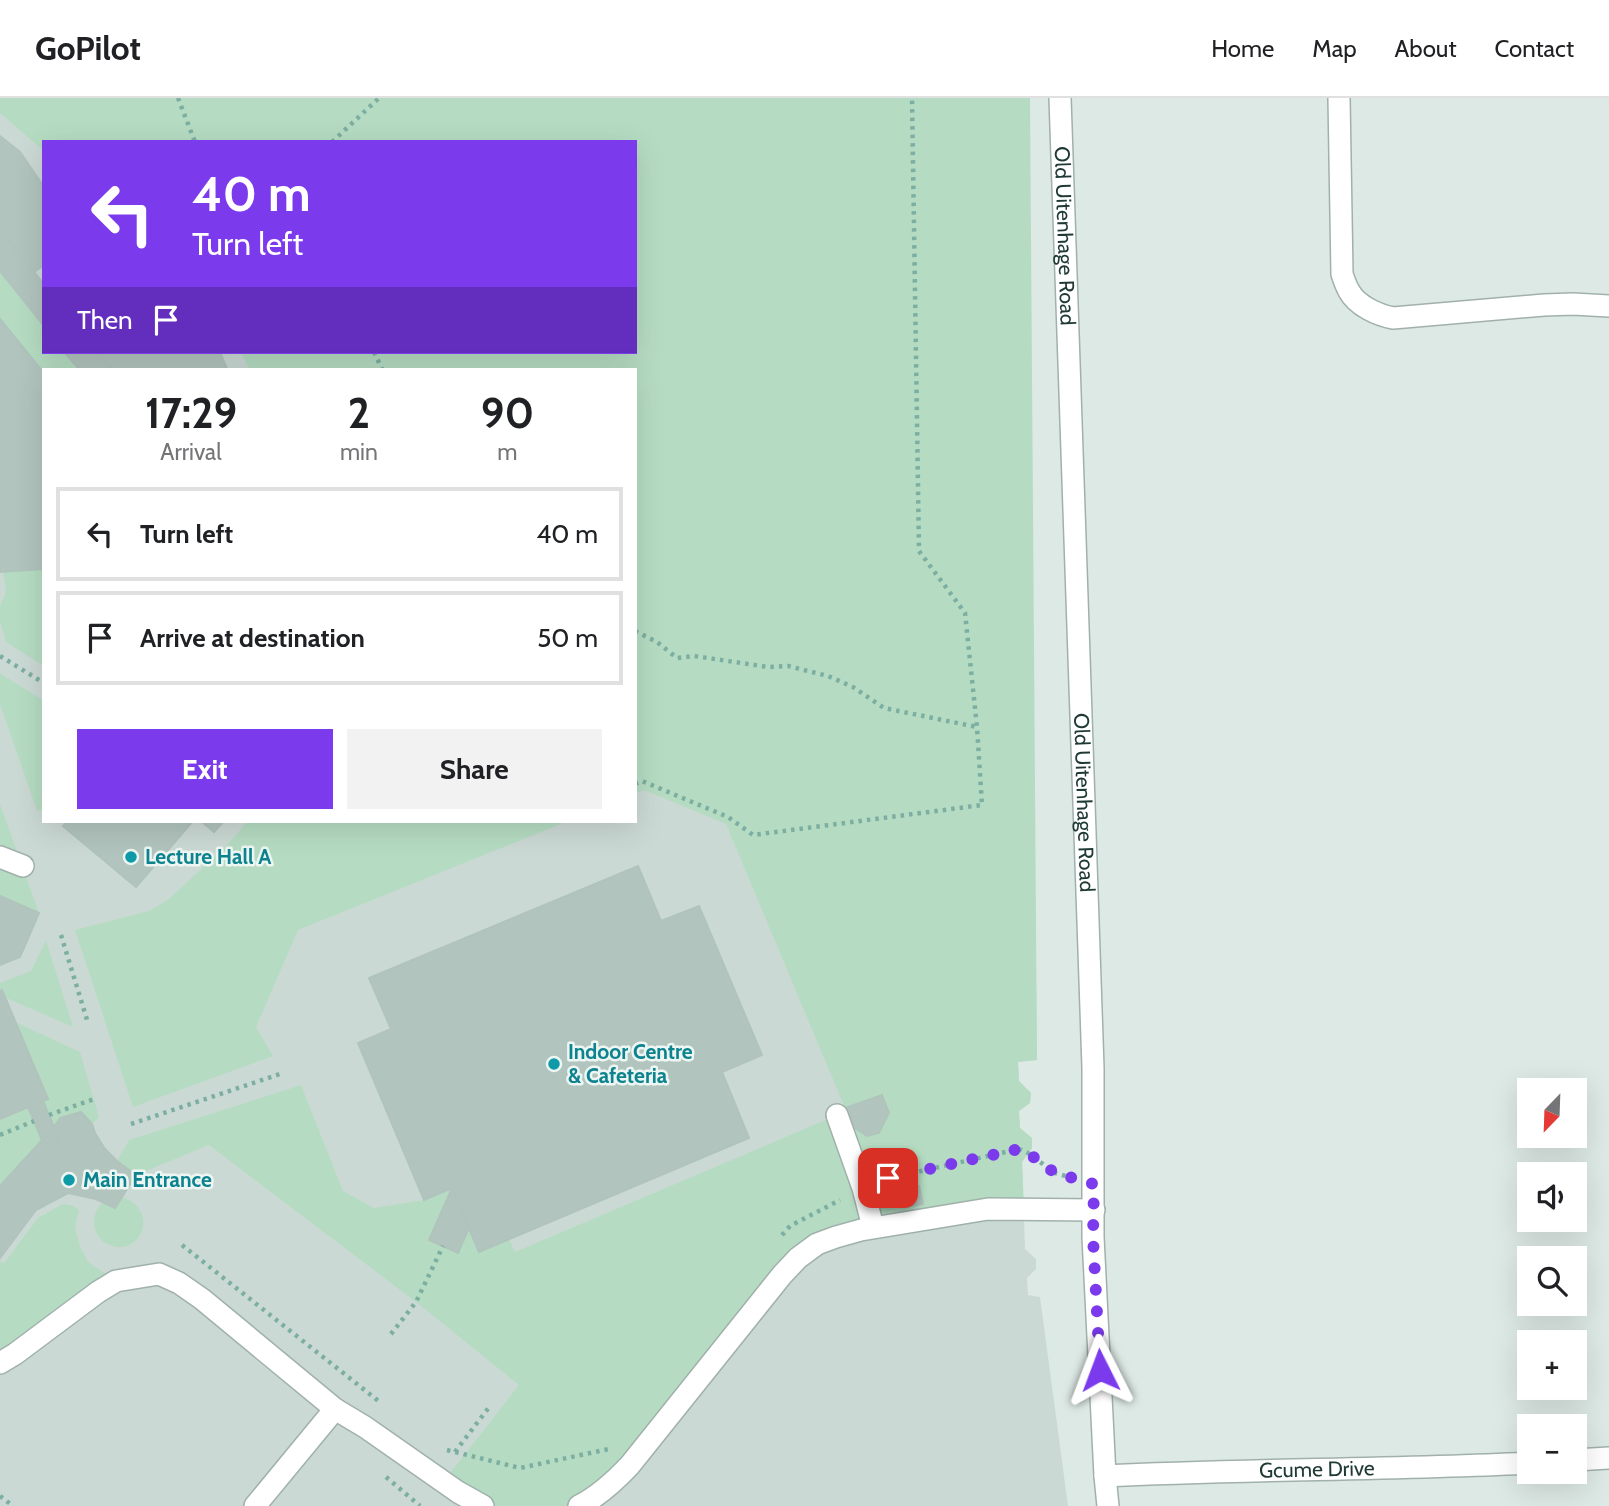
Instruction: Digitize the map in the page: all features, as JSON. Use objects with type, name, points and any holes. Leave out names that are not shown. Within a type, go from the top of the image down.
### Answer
[{"type":"street","name":"Old Uitenhage Road","points":[[1059,98],[1093,1068],[1094,1250],[1108,1506]]},
{"type":"street","points":[[1339,98],[1342,275],[1350,294],[1365,306],[1380,315],[1393,318],[1544,305],[1609,306]]},
{"type":"street","points":[[0,856],[23,866]]},
{"type":"street","points":[[837,1115],[863,1188],[873,1227]]},
{"type":"street","points":[[579,1506],[593,1499],[630,1465],[748,1315],[798,1258],[817,1244],[873,1227],[989,1209],[1094,1210]]},
{"type":"street","points":[[0,1363],[116,1281],[159,1274],[179,1283],[202,1299],[335,1409],[483,1506]]},
{"type":"street","points":[[254,1506],[335,1409]]},
{"type":"street","points":[[1587,1459],[1609,1458]]},
{"type":"street","name":"Gcume Drive","points":[[1105,1476],[1517,1463]]},
{"type":"path","points":[[178,98],[194,140]]},
{"type":"path","points":[[334,140],[379,98]]},
{"type":"path","points":[[637,783],[642,781],[728,817],[753,835],[982,804],[965,612],[919,551],[912,98]]},
{"type":"path","points":[[637,632],[657,642],[677,658],[694,656],[768,667],[788,666],[828,676],[853,687],[884,708],[977,727]]},
{"type":"path","points":[[0,656],[42,682]]},
{"type":"path","points":[[61,934],[88,1023]]},
{"type":"path","points":[[131,1125],[280,1074]]},
{"type":"path","points":[[49,1115],[94,1099]]},
{"type":"path","points":[[0,1135],[34,1121]]},
{"type":"path","points":[[781,1237],[790,1226],[888,1178],[1019,1149],[1055,1173],[1094,1184]]},
{"type":"path","points":[[182,1245],[382,1404]]},
{"type":"path","points":[[391,1334],[416,1302],[443,1246]]},
{"type":"path","points":[[455,1452],[490,1406]]},
{"type":"path","points":[[439,1448],[520,1468],[621,1446]]},
{"type":"path","points":[[381,1473],[420,1506]]},
{"type":"path","points":[[0,1496],[13,1506]]},
{"type":"shaded area","points":[[0,98],[1026,98],[1037,1060],[1018,1062],[1019,1081],[1031,1093],[1030,1103],[1019,1111],[1020,1128],[1032,1138],[1032,1148],[1022,1162],[1025,1249],[1036,1259],[1036,1269],[1027,1278],[1028,1295],[1040,1297],[1068,1506],[0,1506]]},
{"type":"green space","points":[[0,98],[1030,98],[1037,1060],[1018,1062],[1019,1081],[1031,1093],[1030,1103],[1019,1111],[1020,1128],[1032,1138],[1032,1148],[1022,1162],[1024,1209],[816,1244],[630,1465],[579,1506],[483,1506],[444,1481],[519,1385],[416,1302],[209,1145],[136,1175],[117,1161],[129,1140],[301,1085],[343,1191],[374,1208],[424,1200],[452,1188],[430,1240],[469,1228],[479,1251],[509,1239],[515,1252],[828,1119],[851,1125],[867,1136],[879,1133],[889,1113],[882,1095],[845,1108],[726,824],[644,790],[637,793],[637,368],[249,368],[242,354],[637,354],[637,140],[42,140],[42,149],[0,113]]},
{"type":"green space","points":[[0,271],[42,324],[42,354],[66,354],[78,368],[42,368],[42,371],[0,319]]},
{"type":"green space","points":[[42,569],[42,665],[6,642],[0,621],[0,606],[6,592],[3,572]]},
{"type":"green space","points":[[0,673],[42,700],[42,810],[37,811],[0,704]]},
{"type":"green space","points":[[0,804],[39,913],[0,896]]},
{"type":"green space","points":[[246,823],[563,823],[298,930],[256,1027],[273,1056],[133,1107],[75,930],[149,911],[169,899],[228,844]]},
{"type":"green space","points":[[46,940],[73,1027],[4,997],[0,991],[0,983],[31,971]]},
{"type":"green space","points":[[15,1022],[80,1052],[99,1117],[92,1124],[81,1112],[61,1118],[54,1127],[43,1101],[48,1099]]},
{"type":"green space","points":[[28,1107],[42,1140],[0,1187],[0,1119]]},
{"type":"green space","points":[[121,1197],[133,1203],[143,1220],[138,1237],[132,1244],[123,1247],[102,1241],[94,1224],[96,1213],[103,1202],[115,1208]]},
{"type":"green space","points":[[63,1204],[74,1206],[79,1211],[75,1227],[88,1262],[116,1281],[0,1363],[0,1261],[4,1263],[38,1218]]},
{"type":"building","points":[[0,136],[20,152],[42,184],[42,266],[34,272],[0,230]]},
{"type":"building","points":[[0,230],[42,282],[42,324],[0,271]]},
{"type":"building","points":[[0,319],[42,371],[42,569],[0,572]]},
{"type":"building","points":[[66,354],[100,354],[110,368],[78,368]]},
{"type":"building","points":[[100,354],[221,354],[227,368],[110,368]]},
{"type":"building","name":"Lecture Hall A","points":[[65,823],[191,823],[136,887],[63,826]]},
{"type":"building","name":"Lecture Hall A","points":[[203,823],[222,823],[214,832]]},
{"type":"building","name":"Indoor Centre & Cafeteria","points":[[638,866],[661,921],[699,906],[762,1055],[722,1072],[749,1138],[479,1252],[452,1188],[424,1200],[358,1043],[391,1029],[369,978]]},
{"type":"building","points":[[0,896],[39,913],[20,957],[0,965]]},
{"type":"building","points":[[2,990],[48,1099],[0,1119],[0,991]]},
{"type":"building","points":[[882,1095],[889,1113],[879,1133],[867,1136],[851,1125],[845,1108]]},
{"type":"building","name":"Main Entrance","points":[[43,1101],[59,1139],[44,1145],[28,1107]]},
{"type":"building","name":"Main Entrance","points":[[81,1112],[92,1124],[105,1149],[136,1175],[115,1208],[96,1199],[68,1193],[36,1210],[0,1258],[0,1186],[42,1140],[44,1145],[59,1139],[54,1127],[60,1118]]},
{"type":"building","points":[[919,1186],[923,1204],[905,1207],[902,1189]]},
{"type":"building","points":[[452,1188],[469,1228],[458,1253],[429,1240]]},
{"type":"place","name":"Lecture Hall A","points":[[131,857]]},
{"type":"place","name":"Indoor Centre & Cafeteria","points":[[554,1064]]},
{"type":"place","name":"Main Entrance","points":[[69,1180]]},
{"type":"route","points":[[888,1178],[1019,1149],[1055,1173],[1094,1184],[1093,1237],[1100,1370]]}]
